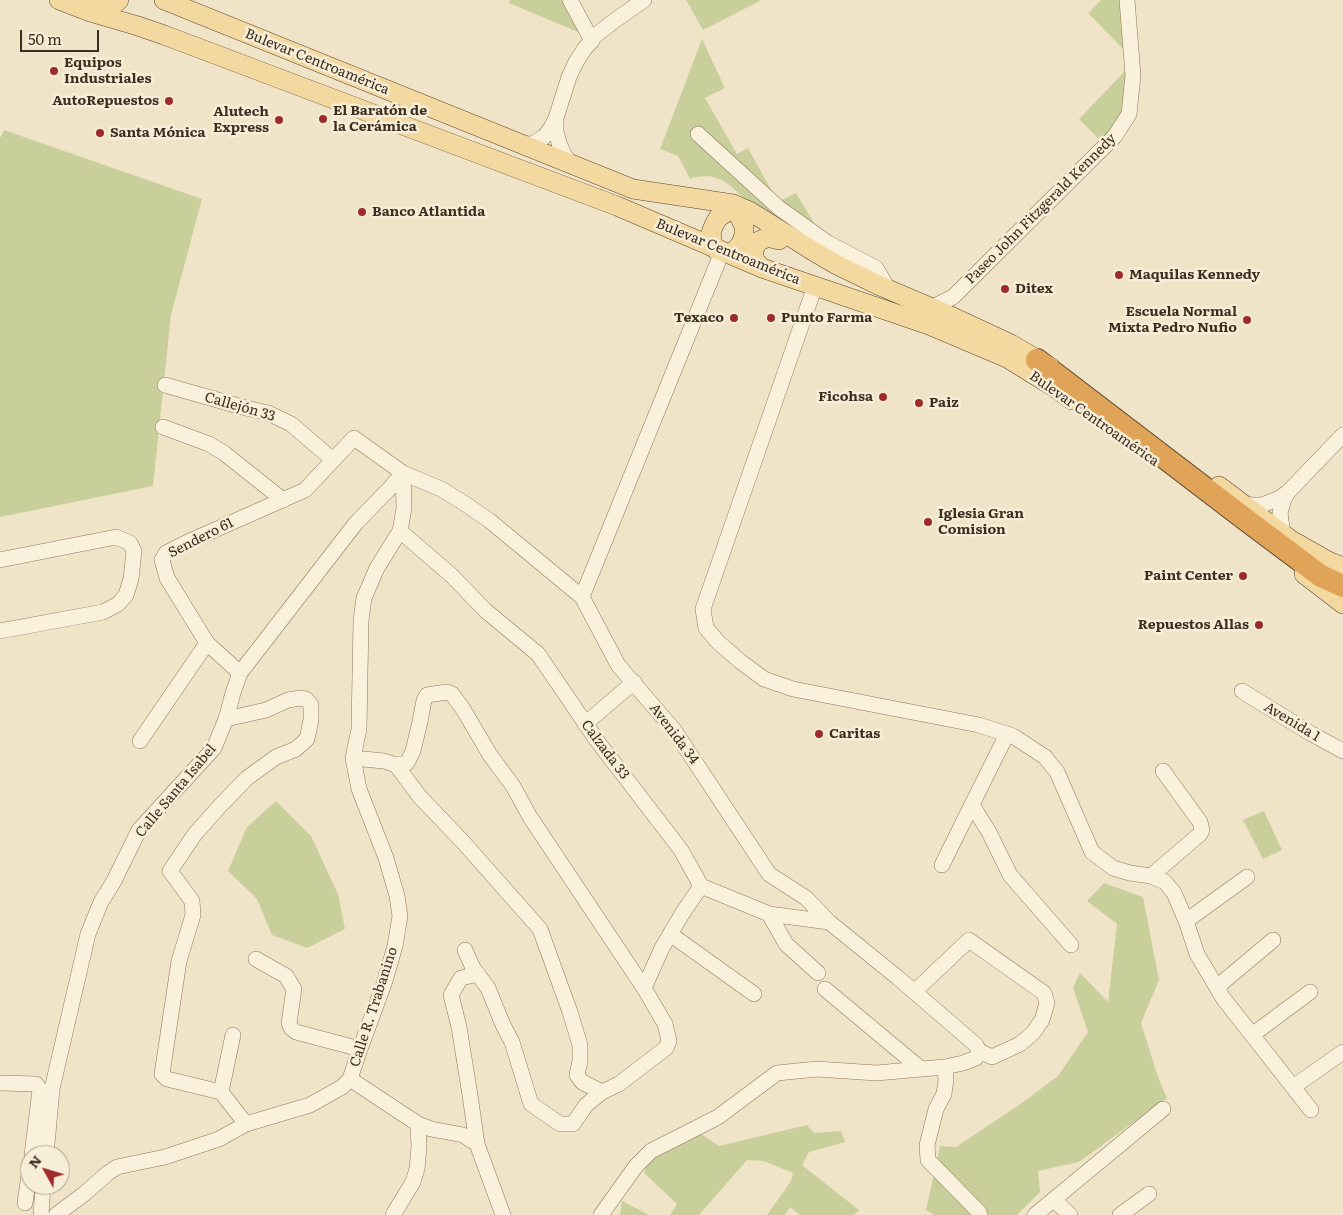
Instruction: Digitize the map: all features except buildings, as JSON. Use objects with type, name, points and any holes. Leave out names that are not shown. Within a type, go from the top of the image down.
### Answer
[{"type":"highway","points":[[1037,360],[1321,576],[1341,596]]},
{"type":"main road","name":"Bulevar Centroamérica","points":[[59,0],[164,35],[617,206],[762,268],[930,325],[1007,358],[1054,386],[1248,531],[1341,596]]},
{"type":"main road","points":[[91,0],[105,6],[114,4],[119,0]]},
{"type":"main road","name":"Bulevar Centroamérica","points":[[168,2],[633,190],[719,201],[733,204],[751,212],[829,260],[889,290],[1020,349],[1072,378],[1160,441],[1288,538],[1328,561],[1343,567]]},
{"type":"main road","points":[[633,190],[655,200],[733,215],[877,292],[920,308],[941,312]]},
{"type":"main road","points":[[688,237],[695,234],[700,228],[702,214],[698,207]]},
{"type":"main road","points":[[733,215],[744,226],[744,235],[741,244],[735,250],[721,252],[712,241],[711,233],[718,218],[733,215]]},
{"type":"main road","points":[[762,268],[755,261],[753,250],[759,241],[768,237],[779,240]]},
{"type":"main road","points":[[1288,538],[1312,561],[1341,596]]},
{"type":"street","points":[[570,0],[591,39]]},
{"type":"street","points":[[524,145],[534,143],[544,137],[551,128],[569,77],[576,62],[592,41],[591,39],[644,0]]},
{"type":"street","name":"Paseo John Fitzgerald Kennedy","points":[[941,312],[952,297],[1115,136],[1130,114],[1133,75],[1127,0]]},
{"type":"street","points":[[556,118],[559,143],[564,155],[572,165]]},
{"type":"street","points":[[698,134],[779,208],[828,243],[876,268],[889,290]]},
{"type":"street","points":[[582,597],[721,252]]},
{"type":"street","points":[[815,286],[703,609],[706,628],[740,662],[764,679],[793,689],[979,725],[1013,736],[1045,757],[1057,772],[1092,852],[1113,868],[1151,876],[1165,882],[1174,893],[1197,954],[1217,987],[1311,1110]]},
{"type":"street","points":[[941,312],[952,297]]},
{"type":"street","name":"Callejón 33","points":[[165,385],[242,408],[268,413],[291,424],[333,460]]},
{"type":"street","points":[[163,427],[209,444],[224,452],[283,500]]},
{"type":"street","name":"Avenida 34","points":[[354,438],[403,473],[441,489],[464,502],[490,521],[582,597],[618,665],[674,730],[768,874],[806,898],[829,922],[976,1045],[979,1051]]},
{"type":"street","name":"Sendero 61","points":[[240,673],[207,643],[167,578],[162,560],[166,553],[305,490],[354,438]]},
{"type":"street","points":[[1244,504],[1262,505],[1272,503],[1280,498],[1342,438]]},
{"type":"street","name":"Calle R. Trabanino","points":[[56,1215],[117,1167],[164,1157],[219,1139],[246,1124],[310,1105],[342,1087],[350,1079],[384,984],[395,946],[400,916],[397,896],[386,858],[359,789],[353,758],[359,729],[361,620],[364,598],[378,568],[400,531],[404,508],[403,473]]},
{"type":"street","name":"Calle Santa Isabel","points":[[47,1145],[52,1089],[88,934],[101,902],[114,881],[139,830],[214,748],[226,719],[232,692],[240,673],[356,523],[403,473]]},
{"type":"street","points":[[1288,492],[1280,513],[1288,538]]},
{"type":"street","name":"Calzada 33","points":[[400,531],[451,575],[486,611],[538,654],[585,724],[681,850],[701,886]]},
{"type":"street","points":[[0,560],[116,537],[130,543],[134,551],[131,579],[126,594],[118,604],[104,612],[0,631]]},
{"type":"street","points":[[140,742],[207,643]]},
{"type":"street","points":[[585,724],[634,682]]},
{"type":"street","name":"Avenida 1","points":[[1242,691],[1343,751]]},
{"type":"street","points":[[396,765],[407,763],[413,751],[424,700],[427,695],[447,692],[452,694],[490,755],[513,786],[530,817],[644,988],[665,1024],[668,1040],[666,1048],[618,1084],[602,1092],[586,1106],[573,1124],[560,1124],[532,1104],[512,1042],[488,988],[473,968],[465,950]]},
{"type":"street","points":[[226,719],[266,710],[288,700],[306,699],[311,704],[311,720],[307,739],[296,749],[276,757],[247,778],[195,834],[170,871],[192,901],[193,915],[179,961],[162,1074],[167,1079],[221,1092],[246,1124]]},
{"type":"street","points":[[942,865],[1007,734]]},
{"type":"street","points":[[353,758],[384,760],[396,765],[420,797],[463,842],[540,929],[580,1045],[578,1075],[582,1082],[602,1092]]},
{"type":"street","points":[[1151,876],[1200,834],[1202,830],[1200,822],[1163,771]]},
{"type":"street","points":[[972,805],[989,832],[1010,875],[1071,945]]},
{"type":"street","points":[[1186,921],[1247,877]]},
{"type":"street","points":[[644,988],[662,948],[701,886],[769,914],[829,922]]},
{"type":"street","points":[[769,914],[786,944],[818,973]]},
{"type":"street","points":[[670,934],[754,994]]},
{"type":"street","points":[[602,1215],[636,1166],[651,1151],[718,1117],[777,1073],[817,1069],[876,1072],[945,1067],[976,1058],[979,1051],[992,1057],[1020,1044],[1033,1033],[1042,1020],[1048,1003],[1044,993],[968,940],[914,992]]},
{"type":"street","points":[[1217,987],[1273,940]]},
{"type":"street","points":[[256,959],[286,976],[294,989],[289,1023],[291,1028],[296,1032],[360,1049]]},
{"type":"street","points":[[478,974],[462,978],[450,995],[459,1026],[477,1144],[503,1215]]},
{"type":"street","points":[[825,989],[921,1068]]},
{"type":"street","points":[[1252,1035],[1310,992]]},
{"type":"street","points":[[221,1092],[233,1035]]},
{"type":"street","points":[[1292,1087],[1343,1052]]},
{"type":"street","points":[[945,1067],[944,1094],[936,1109],[927,1145],[928,1160],[980,1215]]},
{"type":"street","points":[[350,1079],[418,1124],[431,1129],[463,1135],[477,1144]]},
{"type":"street","points":[[0,1083],[36,1084],[40,1090],[33,1145]]},
{"type":"street","points":[[1035,1215],[1163,1109]]},
{"type":"street","points":[[392,1215],[413,1182],[417,1169],[419,1147],[418,1124]]},
{"type":"street","points":[[1120,1215],[1149,1194]]},
{"type":"street","points":[[25,1203],[26,1195]]},
{"type":"street","points":[[41,1215],[42,1195]]},
{"type":"street","points":[[1054,1200],[1070,1215]]},
{"type":"green space","points":[[510,0],[574,0],[585,35],[509,3]]},
{"type":"green space","points":[[686,0],[759,0],[760,1],[703,30]]},
{"type":"green space","points":[[1101,0],[1120,0],[1124,50],[1088,13]]},
{"type":"green space","points":[[702,39],[725,88],[705,98],[737,154],[748,148],[778,202],[796,193],[826,243],[815,249],[745,200],[722,180],[710,176],[690,179],[678,156],[660,149]]},
{"type":"green space","points":[[1127,69],[1124,105],[1119,118],[1102,142],[1079,119]]},
{"type":"green space","points":[[4,130],[202,199],[171,315],[153,486],[0,517],[0,138]]},
{"type":"green space","points":[[276,801],[311,836],[338,894],[345,929],[307,948],[272,935],[257,899],[228,871],[247,827]]},
{"type":"green space","points":[[1264,811],[1282,850],[1263,859],[1243,820]]},
{"type":"green space","points":[[1104,883],[1143,897],[1159,980],[1141,1023],[1158,1077],[1167,1098],[1079,1162],[1038,1171],[1040,1192],[1017,1215],[934,1215],[926,1210],[940,1146],[956,1147],[1019,1105],[1058,1076],[1088,1032],[1073,988],[1080,973],[1108,1002],[1117,924],[1087,901]]},
{"type":"green space","points":[[807,1125],[814,1133],[841,1131],[845,1142],[809,1152],[802,1165],[859,1210],[854,1215],[800,1215],[790,1207],[785,1215],[767,1215],[791,1181],[793,1173],[764,1161],[747,1160],[699,1215],[670,1215],[677,1204],[644,1173],[649,1158],[701,1134],[719,1146]]},
{"type":"green space","points":[[622,1201],[649,1215],[620,1215]]},
{"type":"place","name":"Equipos Industriales","points":[[54,71]]},
{"type":"place","name":"AutoRepuestos","points":[[169,101]]},
{"type":"place","name":"El Baratón de la Cerámica","points":[[323,119]]},
{"type":"place","name":"Alutech Express","points":[[279,120]]},
{"type":"place","name":"Santa Mónica","points":[[100,133]]},
{"type":"place","name":"Banco Atlantida","points":[[362,212]]},
{"type":"place","name":"Maquilas Kennedy","points":[[1119,275]]},
{"type":"place","name":"Ditex","points":[[1005,289]]},
{"type":"place","name":"Texaco","points":[[734,318]]},
{"type":"place","name":"Punto Farma","points":[[771,318]]},
{"type":"place","name":"Escuela Normal Mixta Pedro Nufio","points":[[1247,320]]},
{"type":"place","name":"Ficohsa","points":[[883,397]]},
{"type":"place","name":"Paiz","points":[[919,403]]},
{"type":"place","name":"Iglesia Gran Comision","points":[[928,522]]},
{"type":"place","name":"Paint Center","points":[[1243,576]]},
{"type":"place","name":"Repuestos Allas","points":[[1259,625]]},
{"type":"place","name":"Caritas","points":[[819,734]]}]
